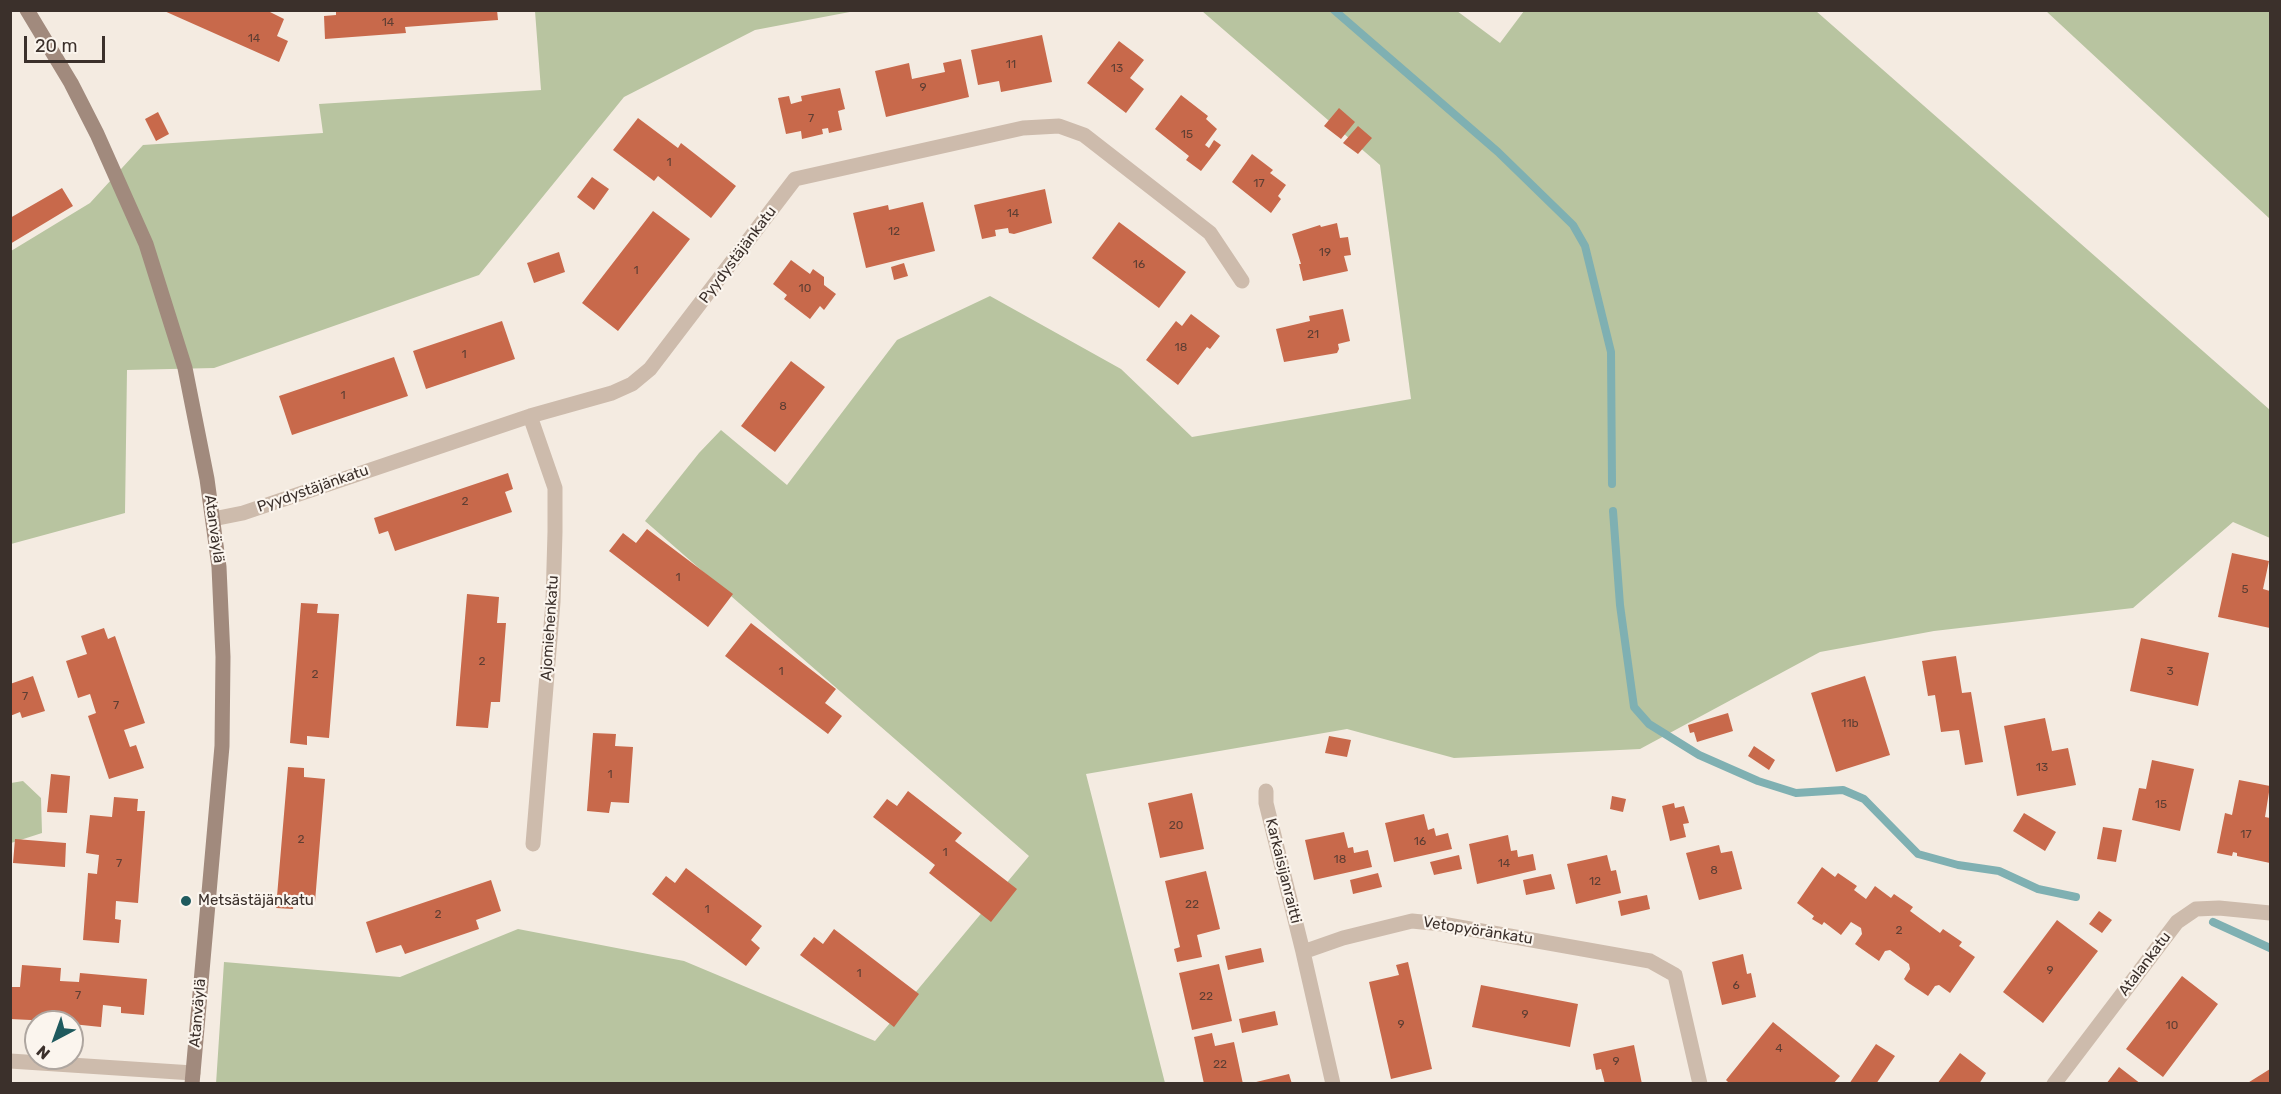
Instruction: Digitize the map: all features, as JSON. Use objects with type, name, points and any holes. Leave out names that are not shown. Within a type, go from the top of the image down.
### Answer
[{"type":"street","name":"Atanväylä","points":[[27,10],[98,135],[146,244],[185,368],[213,519],[219,567],[223,657],[222,746],[192,1078]]},
{"type":"street","name":"Pyydystäjänkatu","points":[[213,519],[243,513],[530,416],[612,393],[632,384],[650,369],[795,179],[1023,128],[1059,126],[1084,135],[1210,233],[1242,281]]},
{"type":"street","name":"Ajomiehenkatu","points":[[530,416],[555,489],[553,602],[533,844]]},
{"type":"street","name":"Karkaisijanraitti","points":[[1266,791],[1266,803],[1303,952]]},
{"type":"street","name":"Atalankatu","points":[[2054,1083],[2177,922],[2196,909],[2219,908],[2271,913]]},
{"type":"street","name":"Vetopyöränkatu","points":[[1303,952],[1342,938],[1412,921],[1442,924],[1650,961],[1675,975],[1700,1083]]},
{"type":"street","points":[[1303,952],[1333,1083]]},
{"type":"street","points":[[10,1061],[192,1078]]},
{"type":"green space","points":[[535,11],[855,11],[755,30],[624,97],[479,275],[214,368],[127,370],[125,513],[11,544],[11,251],[90,203],[143,145],[323,133],[319,104],[541,90]]},
{"type":"green space","points":[[1202,11],[1457,11],[1500,43],[1524,11],[1816,11],[2270,410],[2270,538],[2233,522],[2133,608],[1934,631],[1820,652],[1640,749],[1454,758],[1347,729],[1086,774],[1165,1083],[216,1084],[224,962],[400,977],[518,929],[684,961],[875,1041],[1029,856],[645,521],[699,453],[721,430],[787,485],[897,340],[990,296],[1121,369],[1192,437],[1411,399],[1380,165]]},
{"type":"green space","points":[[2046,11],[2270,11],[2270,219]]},
{"type":"green space","points":[[23,781],[41,798],[42,833],[11,843],[11,783]]},
{"type":"building","points":[[162,10],[266,10],[284,19],[277,36],[288,41],[279,62]]},
{"type":"building","points":[[336,10],[497,10],[498,20],[405,27],[406,33],[325,39],[324,16],[336,15]]},
{"type":"building","points":[[1042,35],[1052,82],[1001,92],[999,81],[978,85],[971,50]]},
{"type":"building","points":[[1119,41],[1144,60],[1130,78],[1144,89],[1126,113],[1087,83]]},
{"type":"building","points":[[961,59],[969,97],[886,117],[875,71],[909,63],[912,79],[945,72],[943,63]]},
{"type":"building","points":[[840,88],[845,109],[838,111],[842,130],[829,133],[828,128],[822,129],[823,134],[802,139],[801,131],[786,134],[778,98],[789,96],[791,104],[802,101],[801,96]]},
{"type":"building","points":[[1181,95],[1208,116],[1206,119],[1217,129],[1205,145],[1209,148],[1214,140],[1221,145],[1201,171],[1186,160],[1189,156],[1155,129]]},
{"type":"building","points":[[1339,108],[1355,122],[1341,139],[1324,126]]},
{"type":"building","points":[[158,112],[169,134],[156,141],[145,119]]},
{"type":"building","points":[[638,118],[678,148],[681,143],[736,186],[711,218],[658,176],[654,181],[613,150]]},
{"type":"building","points":[[1358,126],[1372,138],[1358,154],[1343,143]]},
{"type":"building","points":[[1252,154],[1273,170],[1270,173],[1286,185],[1278,196],[1281,199],[1271,213],[1232,182]]},
{"type":"building","points":[[592,177],[609,189],[594,210],[577,197]]},
{"type":"building","points":[[62,188],[73,206],[10,244],[10,218]]},
{"type":"building","points":[[1045,189],[1052,223],[1014,234],[1009,233],[1008,228],[995,230],[996,236],[982,239],[974,205]]},
{"type":"building","points":[[923,202],[935,251],[866,268],[853,213],[888,205],[889,210]]},
{"type":"building","points":[[653,211],[690,239],[618,331],[582,303]]},
{"type":"building","points":[[1119,222],[1186,272],[1159,308],[1092,258]]},
{"type":"building","points":[[1337,223],[1340,238],[1348,237],[1351,255],[1344,256],[1348,271],[1303,281],[1299,264],[1301,264],[1292,234],[1320,225],[1321,227]]},
{"type":"building","points":[[559,252],[565,272],[534,283],[527,263]]},
{"type":"building","points":[[791,260],[810,274],[813,269],[824,277],[824,285],[836,294],[824,310],[820,306],[810,319],[784,299],[787,295],[773,284]]},
{"type":"building","points":[[904,263],[908,276],[894,280],[891,267]]},
{"type":"building","points":[[1343,309],[1350,341],[1338,344],[1337,353],[1284,362],[1276,329],[1310,321],[1309,316]]},
{"type":"building","points":[[1191,314],[1220,336],[1210,349],[1207,347],[1178,385],[1146,360],[1176,321],[1182,326]]},
{"type":"building","points":[[502,321],[515,359],[426,389],[413,351]]},
{"type":"building","points":[[394,357],[408,396],[292,435],[279,396]]},
{"type":"building","points":[[791,361],[825,387],[775,452],[741,426]]},
{"type":"building","points":[[508,473],[513,489],[505,492],[512,512],[395,551],[388,531],[379,534],[374,518]]},
{"type":"building","points":[[647,529],[733,594],[708,627],[609,551],[623,533],[636,543]]},
{"type":"building","points":[[2232,553],[2269,561],[2263,589],[2270,591],[2270,628],[2218,617]]},
{"type":"building","points":[[467,594],[499,597],[497,623],[506,623],[500,702],[491,702],[488,728],[456,726]]},
{"type":"building","points":[[301,603],[318,604],[317,613],[339,614],[329,738],[307,736],[307,745],[290,743]]},
{"type":"building","points":[[751,623],[836,689],[825,703],[842,716],[828,734],[725,656]]},
{"type":"building","points":[[104,628],[108,639],[115,636],[145,723],[124,730],[130,747],[136,745],[144,768],[109,779],[88,716],[96,713],[90,694],[78,698],[66,661],[87,654],[81,636]]},
{"type":"building","points":[[2141,638],[2209,653],[2198,706],[2130,691]]},
{"type":"building","points":[[1956,656],[1962,693],[1971,692],[1983,762],[1965,765],[1959,730],[1941,732],[1935,695],[1928,696],[1922,661]]},
{"type":"building","points":[[33,676],[45,711],[22,718],[20,712],[10,716],[10,684]]},
{"type":"building","points":[[1865,676],[1890,755],[1836,772],[1811,693]]},
{"type":"building","points":[[1728,713],[1733,731],[1697,742],[1694,732],[1690,733],[1688,725]]},
{"type":"building","points":[[2045,718],[2052,751],[2068,748],[2076,785],[2017,796],[2004,726]]},
{"type":"building","points":[[593,733],[616,734],[615,746],[633,747],[629,803],[611,802],[609,813],[587,811]]},
{"type":"building","points":[[1329,736],[1351,740],[1347,757],[1325,753]]},
{"type":"building","points":[[1754,746],[1775,760],[1769,770],[1748,756]]},
{"type":"building","points":[[2152,760],[2194,769],[2180,831],[2132,820],[2139,788],[2146,789]]},
{"type":"building","points":[[288,767],[304,768],[304,777],[325,779],[315,902],[294,900],[293,909],[276,908]]},
{"type":"building","points":[[51,774],[70,776],[67,813],[47,812]]},
{"type":"building","points":[[2239,780],[2270,786],[2265,817],[2270,818],[2270,863],[2237,856],[2237,853],[2233,852],[2232,856],[2217,853],[2225,813],[2232,815]]},
{"type":"building","points":[[908,791],[962,833],[955,841],[1017,889],[991,922],[929,873],[935,865],[873,817],[887,799],[897,806]]},
{"type":"building","points":[[1192,793],[1204,849],[1160,858],[1148,803]]},
{"type":"building","points":[[1612,796],[1626,799],[1623,812],[1610,809]]},
{"type":"building","points":[[114,797],[138,799],[137,811],[145,811],[138,903],[116,901],[115,919],[121,920],[119,943],[83,940],[88,873],[97,874],[99,855],[86,853],[90,815],[112,817]]},
{"type":"building","points":[[1674,803],[1675,808],[1684,806],[1689,823],[1683,824],[1686,837],[1670,841],[1662,806]]},
{"type":"building","points":[[2024,813],[2056,832],[2045,851],[2013,831]]},
{"type":"building","points":[[1424,814],[1428,830],[1434,828],[1436,836],[1448,833],[1452,849],[1394,862],[1385,823]]},
{"type":"building","points":[[2103,827],[2122,830],[2116,862],[2097,859]]},
{"type":"building","points":[[1344,832],[1348,848],[1353,847],[1354,853],[1368,850],[1372,867],[1314,880],[1305,840]]},
{"type":"building","points":[[1508,835],[1511,851],[1517,850],[1518,857],[1533,854],[1536,870],[1477,884],[1469,844]]},
{"type":"building","points":[[15,839],[66,843],[65,867],[13,863]]},
{"type":"building","points":[[1719,845],[1721,853],[1732,851],[1742,889],[1699,900],[1686,853]]},
{"type":"building","points":[[1459,855],[1462,869],[1434,875],[1430,862]]},
{"type":"building","points":[[1607,855],[1611,871],[1616,870],[1621,893],[1576,904],[1567,864]]},
{"type":"building","points":[[1822,867],[1835,877],[1838,873],[1857,886],[1854,890],[1866,899],[1875,886],[1891,898],[1894,894],[1913,907],[1910,911],[1940,933],[1943,929],[1962,942],[1959,946],[1975,957],[1950,993],[1939,985],[1935,986],[1928,996],[1907,982],[1904,979],[1910,969],[1909,964],[1890,950],[1885,951],[1879,961],[1859,947],[1855,944],[1862,934],[1861,928],[1851,922],[1841,935],[1824,922],[1822,925],[1812,919],[1814,916],[1797,903]]},
{"type":"building","points":[[686,868],[762,926],[751,940],[760,948],[746,966],[652,894],[666,876],[675,883]]},
{"type":"building","points":[[1206,871],[1220,929],[1197,935],[1202,957],[1177,962],[1174,949],[1180,947],[1165,881]]},
{"type":"building","points":[[1378,873],[1382,887],[1353,894],[1350,880]]},
{"type":"building","points":[[1551,874],[1555,889],[1526,895],[1523,880]]},
{"type":"building","points":[[491,880],[501,911],[476,920],[479,929],[405,954],[401,945],[376,953],[366,922]]},
{"type":"building","points":[[1647,895],[1650,909],[1621,916],[1618,901]]},
{"type":"building","points":[[2099,911],[2112,920],[2102,933],[2089,924]]},
{"type":"building","points":[[2057,920],[2098,951],[2043,1023],[2003,992]]},
{"type":"building","points":[[834,929],[919,994],[894,1027],[800,955],[814,937],[823,944]]},
{"type":"building","points":[[1261,948],[1264,962],[1228,970],[1225,956]]},
{"type":"building","points":[[1743,954],[1747,974],[1751,973],[1756,997],[1722,1005],[1712,962]]},
{"type":"building","points":[[1408,962],[1432,1069],[1391,1079],[1369,982],[1399,975],[1396,965]]},
{"type":"building","points":[[1219,964],[1232,1021],[1192,1030],[1179,973]]},
{"type":"building","points":[[22,965],[61,968],[60,981],[79,982],[80,973],[147,979],[144,1015],[121,1013],[121,1007],[103,1005],[101,1027],[84,1025],[84,1010],[24,1010],[24,1020],[10,1019],[10,987],[20,987]]},
{"type":"building","points":[[2182,976],[2218,1004],[2163,1077],[2126,1049]]},
{"type":"building","points":[[1481,985],[1578,1004],[1570,1047],[1472,1027]]},
{"type":"building","points":[[1275,1011],[1278,1025],[1242,1033],[1239,1019]]},
{"type":"building","points":[[1773,1022],[1840,1076],[1833,1084],[1730,1084],[1726,1080]]},
{"type":"building","points":[[1212,1033],[1215,1046],[1234,1042],[1243,1084],[1204,1084],[1194,1037]]},
{"type":"building","points":[[1876,1044],[1895,1056],[1876,1084],[1849,1084]]},
{"type":"building","points":[[1634,1045],[1642,1084],[1605,1084],[1601,1069],[1596,1070],[1593,1054]]},
{"type":"building","points":[[1960,1053],[1986,1073],[1979,1084],[1937,1084]]},
{"type":"building","points":[[2119,1067],[2141,1084],[2106,1084]]},
{"type":"building","points":[[2270,1069],[2270,1084],[2246,1084]]},
{"type":"building","points":[[1289,1074],[1292,1084],[1252,1084],[1252,1083]]},
{"type":"waterway","points":[[1334,10],[1498,152],[1573,225],[1585,246],[1611,352],[1612,484]]},
{"type":"waterway","points":[[1613,511],[1620,605],[1634,707],[1649,724],[1699,755],[1758,781],[1796,793],[1843,790],[1864,799],[1918,854],[1958,865],[1999,871],[2038,889],[2076,897]]},
{"type":"waterway","points":[[2213,922],[2270,948]]},
{"type":"place","name":"Metsästäjänkatu","points":[[186,901]]}]
